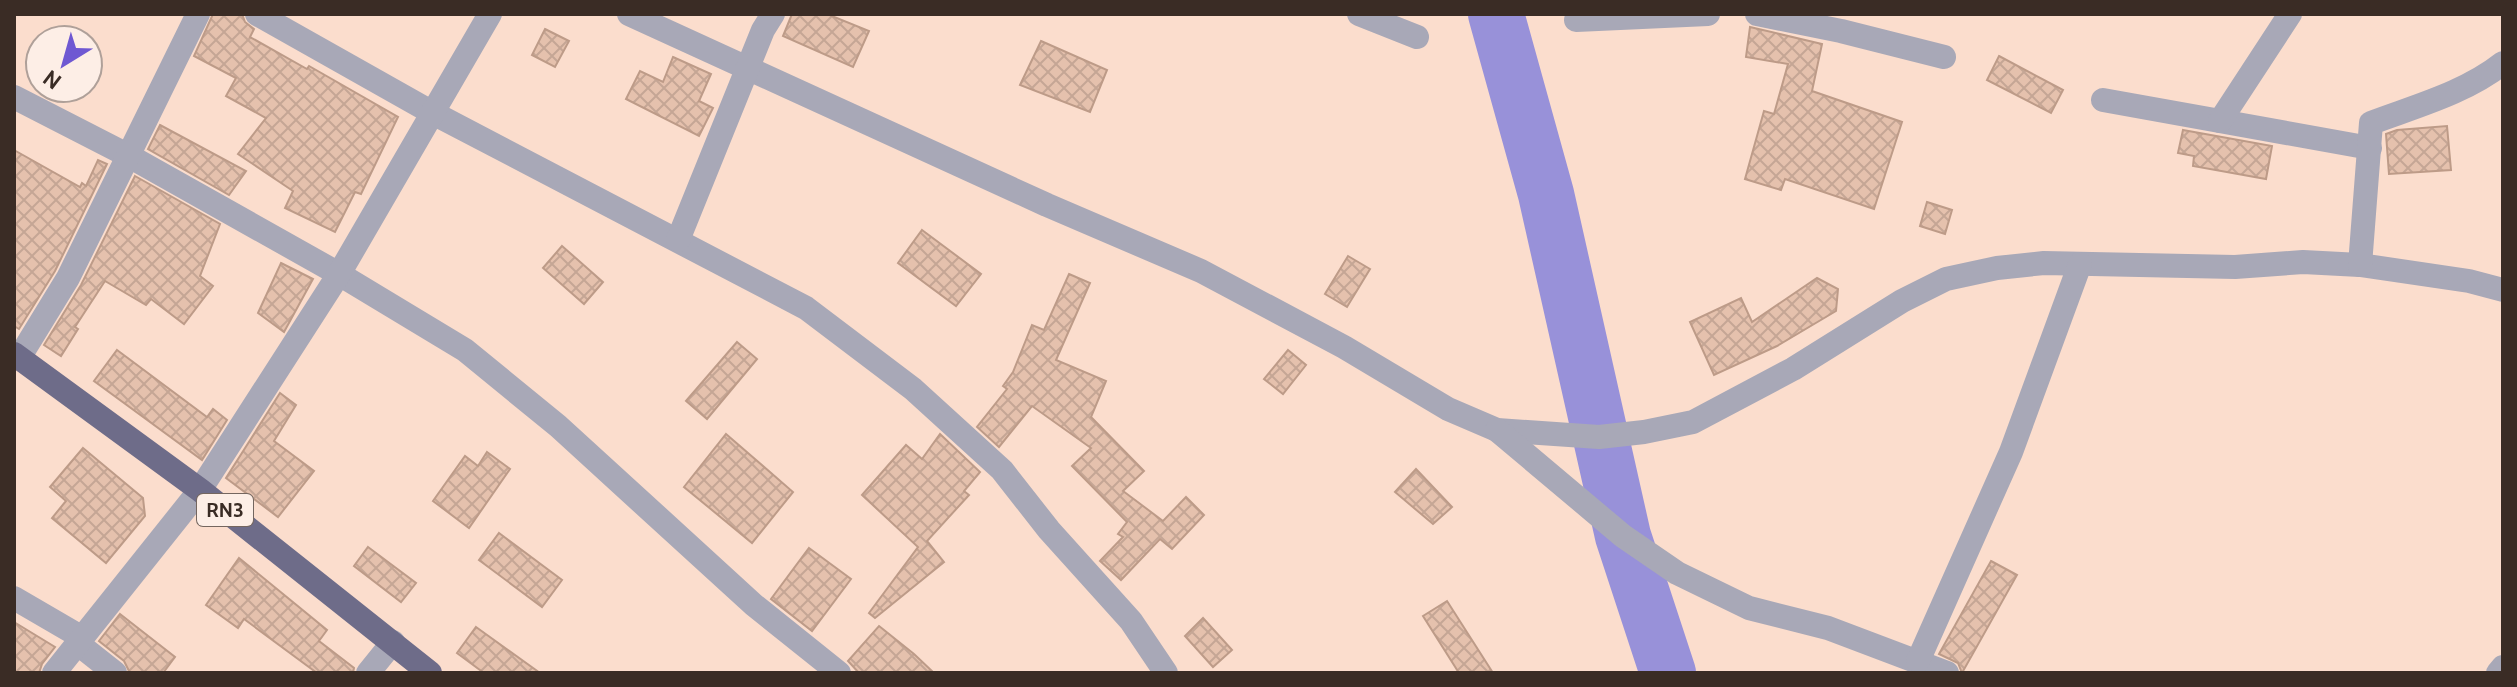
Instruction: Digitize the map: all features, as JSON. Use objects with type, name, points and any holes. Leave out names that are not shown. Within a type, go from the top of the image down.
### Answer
[{"type":"highway","name":"RN3","points":[[16,356],[200,490],[430,673]]},
{"type":"street","points":[[16,356],[68,278],[198,14]]},
{"type":"street","points":[[257,14],[431,112],[806,308],[913,389],[1002,470],[1049,530],[1131,621],[1166,673]]},
{"type":"street","points":[[54,673],[200,490],[339,274],[490,14]]},
{"type":"street","points":[[629,14],[1201,271],[1316,331],[1448,409],[1497,430],[1623,536],[1677,573],[1749,608],[1828,628],[1947,673]]},
{"type":"street","points":[[678,240],[763,30],[773,14]]},
{"type":"street","points":[[1359,14],[1417,37]]},
{"type":"street","points":[[1576,20],[1708,14]]},
{"type":"street","points":[[1757,14],[1944,57]]},
{"type":"street","points":[[2220,121],[2290,14]]},
{"type":"street","points":[[2360,265],[2371,123],[2444,96],[2488,75],[2503,63]]},
{"type":"street","points":[[14,97],[129,156],[339,274],[465,350],[558,426],[754,605],[839,673]]},
{"type":"street","points":[[2103,100],[2370,148]]},
{"type":"street","points":[[1497,430],[1599,437],[1693,422],[1793,369],[1902,301],[1946,279],[1997,268],[2044,263],[2235,267],[2303,262],[2360,265],[2469,281],[2503,290]]},
{"type":"street","points":[[1918,661],[2011,452],[2080,264]]},
{"type":"street","points":[[14,598],[79,640],[115,673]]},
{"type":"street","points":[[368,673],[393,642]]},
{"type":"street","points":[[2498,673],[2503,667]]},
{"type":"building","points":[[213,14],[242,14],[245,22],[254,29],[250,37],[307,69],[309,66],[398,117],[361,194],[355,192],[335,232],[285,208],[293,191],[238,154],[266,118],[226,96],[236,78],[194,56]]},
{"type":"building","points":[[792,14],[827,14],[869,31],[853,67],[783,36]]},
{"type":"building","points":[[1750,27],[1822,44],[1812,91],[1902,122],[1874,209],[1785,179],[1781,190],[1745,179],[1764,111],[1774,114],[1788,64],[1746,57]]},
{"type":"building","points":[[545,29],[569,41],[555,67],[532,55]]},
{"type":"building","points":[[1041,41],[1107,70],[1090,112],[1020,85]]},
{"type":"building","points":[[1999,56],[2063,90],[2051,113],[1987,80]]},
{"type":"building","points":[[673,57],[711,74],[699,101],[713,108],[699,136],[626,99],[640,71],[663,82]]},
{"type":"building","points":[[160,125],[246,171],[229,195],[148,149]]},
{"type":"building","points":[[2447,126],[2451,170],[2389,174],[2386,134],[2397,130]]},
{"type":"building","points":[[2183,130],[2272,146],[2266,179],[2193,166],[2194,156],[2178,153]]},
{"type":"building","points":[[14,150],[80,187],[82,183],[86,186],[98,160],[107,164],[55,271],[19,329],[14,326]]},
{"type":"building","points":[[135,176],[220,224],[200,276],[213,286],[184,324],[151,299],[146,305],[105,281],[75,327],[78,329],[61,356],[44,345],[81,285]]},
{"type":"building","points":[[1927,202],[1952,210],[1945,234],[1920,226]]},
{"type":"building","points":[[922,230],[981,274],[956,306],[898,263]]},
{"type":"building","points":[[562,246],[603,282],[584,304],[543,268]]},
{"type":"building","points":[[1348,256],[1370,269],[1347,307],[1325,294]]},
{"type":"building","points":[[281,263],[313,279],[284,332],[258,313]]},
{"type":"building","points":[[1069,274],[1090,283],[1056,360],[1106,381],[1091,417],[1144,471],[1123,491],[1163,521],[1186,497],[1204,515],[1172,549],[1160,539],[1121,580],[1100,561],[1123,537],[1118,534],[1127,522],[1072,466],[1091,448],[1032,406],[999,447],[977,427],[1007,389],[1003,386],[1013,372],[1032,325],[1044,330]]},
{"type":"building","points":[[1817,278],[1838,289],[1836,311],[1777,346],[1714,375],[1690,322],[1741,298],[1752,322]]},
{"type":"building","points":[[737,342],[757,359],[707,419],[686,401]]},
{"type":"building","points":[[117,350],[207,417],[213,409],[227,420],[202,460],[94,381]]},
{"type":"building","points":[[1288,350],[1306,365],[1283,394],[1264,379]]},
{"type":"building","points":[[280,393],[296,405],[274,441],[314,471],[278,517],[226,478]]},
{"type":"building","points":[[726,434],[793,492],[752,543],[684,487]]},
{"type":"building","points":[[940,434],[980,472],[964,491],[969,495],[927,541],[944,562],[875,618],[869,613],[918,547],[862,495],[906,445],[922,459]]},
{"type":"building","points":[[83,448],[143,498],[145,516],[106,563],[52,518],[66,501],[50,487]]},
{"type":"building","points":[[487,452],[510,469],[469,528],[433,501],[465,456],[478,466]]},
{"type":"building","points":[[1416,469],[1452,507],[1433,524],[1395,492]]},
{"type":"building","points":[[499,533],[562,580],[542,607],[479,560]]},
{"type":"building","points":[[368,547],[416,583],[401,602],[354,566]]},
{"type":"building","points":[[809,548],[851,579],[812,631],[771,599]]},
{"type":"building","points":[[239,558],[327,630],[319,641],[354,668],[353,673],[317,673],[244,619],[238,628],[206,605]]},
{"type":"building","points":[[1991,561],[2017,575],[1962,673],[1958,663],[1939,654]]},
{"type":"building","points":[[1447,601],[1493,673],[1459,673],[1423,616]]},
{"type":"building","points":[[120,614],[175,657],[163,673],[130,673],[124,661],[99,641]]},
{"type":"building","points":[[1203,618],[1232,650],[1213,667],[1185,636]]},
{"type":"building","points":[[14,622],[55,647],[39,673],[14,673]]},
{"type":"building","points":[[879,626],[934,673],[859,673],[848,661]]},
{"type":"building","points":[[476,627],[540,673],[484,673],[457,653]]},
{"type":"waterway","points":[[1496,14],[1546,194],[1623,536],[1668,673]]}]
